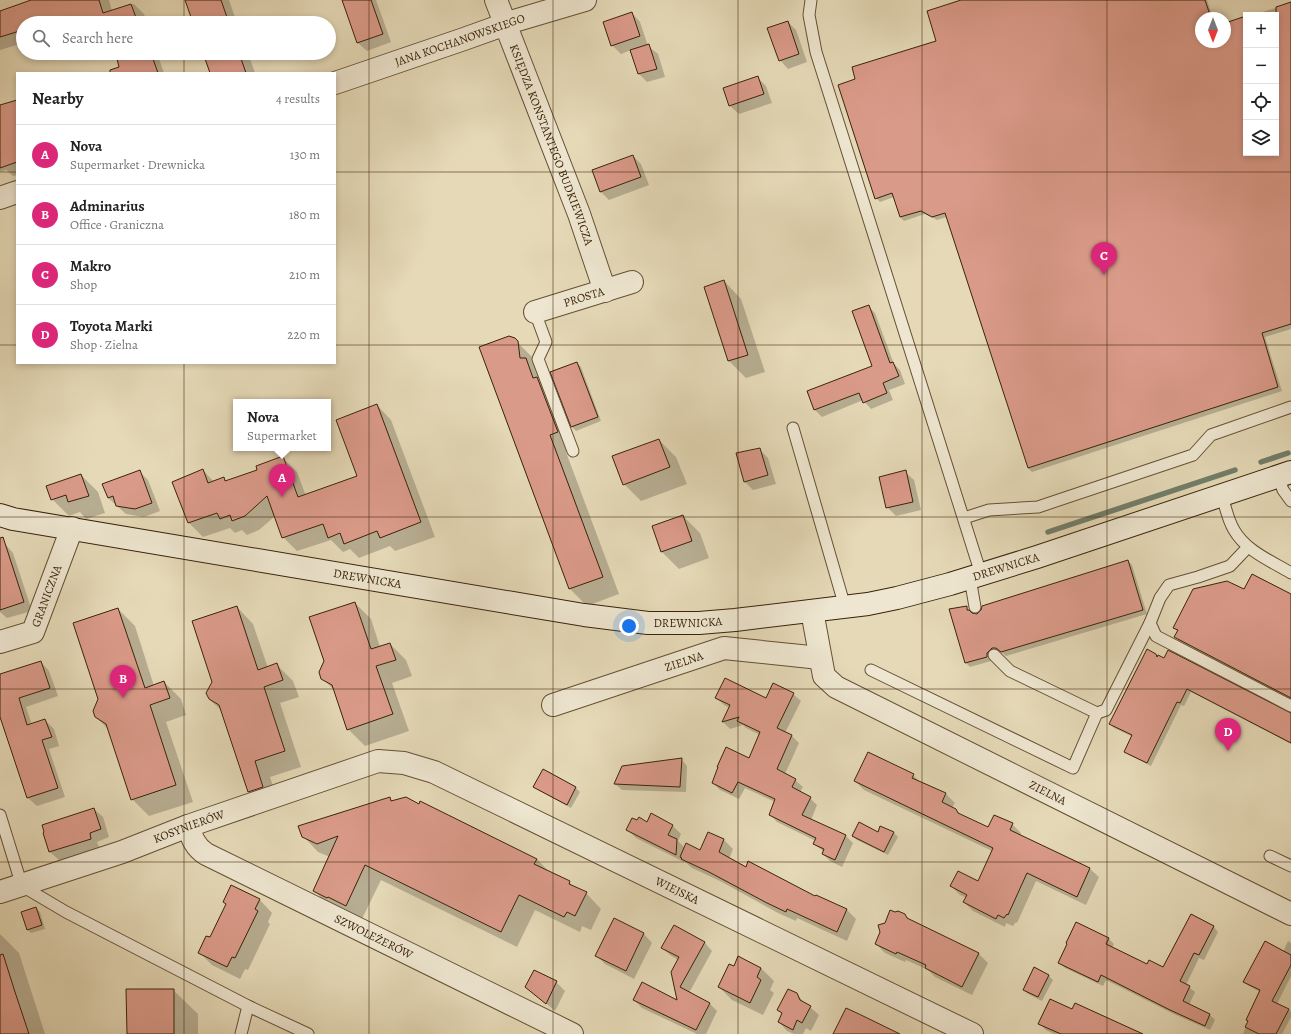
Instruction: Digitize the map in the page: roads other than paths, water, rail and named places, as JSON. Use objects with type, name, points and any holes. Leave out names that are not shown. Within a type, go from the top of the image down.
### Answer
[{"type":"street","name":"KSIĘDZA KONSTANTEGO BUDKIEWICZA","points":[[496,0],[576,208],[606,291]]},
{"type":"street","name":"JANA KOCHANOWSKIEGO","points":[[336,83],[505,25],[585,0]]},
{"type":"street","points":[[0,198],[16,192]]},
{"type":"street","name":"PROSTA","points":[[535,312],[632,282]]},
{"type":"street","name":"DREWNICKA","points":[[0,515],[13,519],[584,615],[648,623],[677,624],[718,622],[812,611],[897,598],[1037,557],[1284,474]]},
{"type":"street","name":"GRANICZNA","points":[[0,642],[33,632],[72,528]]},
{"type":"street","name":"ZIELNA","points":[[812,611],[824,676],[836,687],[1291,914]]},
{"type":"street","name":"ZIELNA","points":[[553,705],[724,648],[820,658]]},
{"type":"street","name":"KOSYNIERÓW","points":[[0,892],[122,852],[188,826],[378,761]]},
{"type":"street","name":"WIEJSKA","points":[[378,761],[404,763],[434,772],[972,1034]]},
{"type":"street","name":"SZWOLEŻERÓW","points":[[188,826],[195,844],[199,850],[206,854],[572,1034]]},
{"type":"lane","points":[[811,0],[809,15],[816,52],[964,518],[975,576],[975,607]]},
{"type":"lane","points":[[535,312],[546,342],[538,359],[572,451]]},
{"type":"lane","points":[[964,518],[990,510],[1038,507],[1193,454],[1211,435],[1291,407]]},
{"type":"lane","points":[[793,428],[845,607]]},
{"type":"lane","points":[[1284,474],[1283,490],[1291,501]]},
{"type":"lane","points":[[1222,495],[1229,519],[1240,539],[1248,547],[1291,573]]},
{"type":"lane","points":[[871,670],[1073,768],[1098,714],[1106,710],[1150,623],[1160,598],[1170,585],[1230,566],[1248,547]]},
{"type":"lane","points":[[1150,623],[1156,636],[1291,706]]},
{"type":"lane","points":[[994,655],[1010,671],[1098,714]]},
{"type":"lane","points":[[0,816],[22,886],[66,912],[248,1006],[308,1034]]},
{"type":"lane","points":[[1270,856],[1291,866]]},
{"type":"lane","points":[[241,1034],[248,1006]]},
{"type":"waterway","points":[[1261,462],[1288,453]]},
{"type":"waterway","points":[[1048,532],[1235,470]]},
{"type":"place","name":"Makro","points":[[1104,275]]},
{"type":"place","name":"Nova","points":[[282,497]]},
{"type":"place","name":"Adminarius","points":[[123,698]]},
{"type":"place","name":"Toyota Marki","points":[[1228,751]]}]
